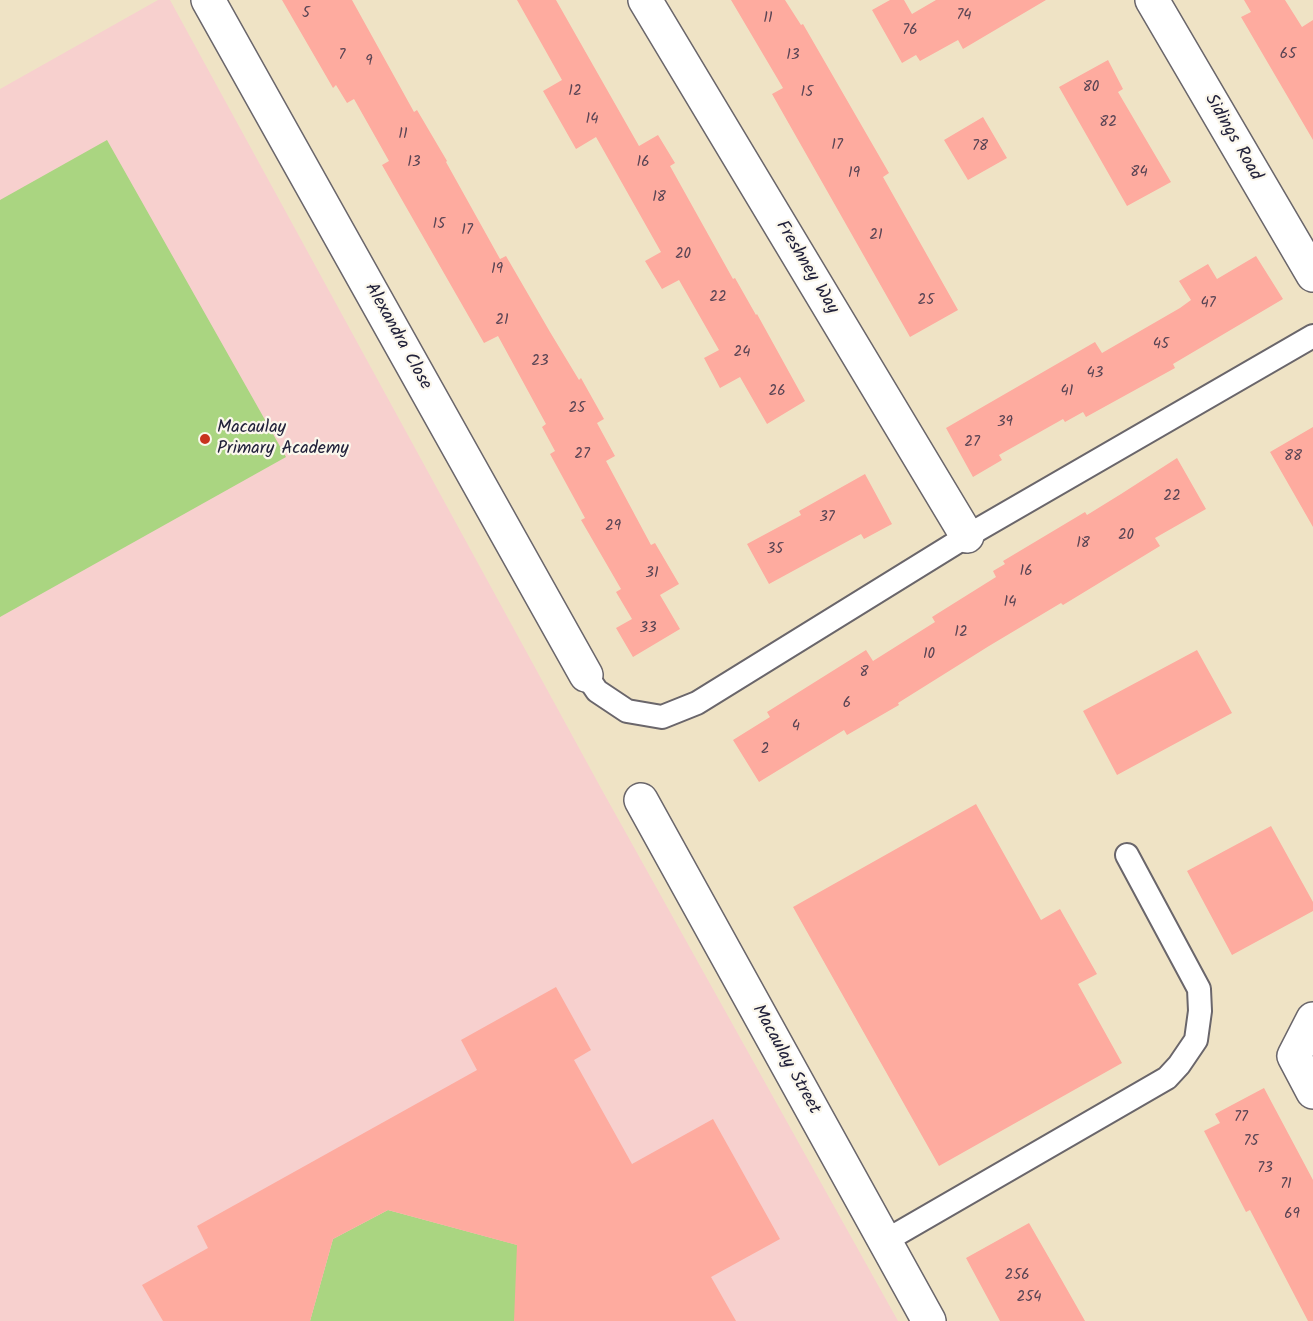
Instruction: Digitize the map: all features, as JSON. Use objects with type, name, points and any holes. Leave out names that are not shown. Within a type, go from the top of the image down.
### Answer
[{"type":"street","name":"Alexandra Close","points":[[208,0],[586,675]]},
{"type":"street","name":"Freshney Way","points":[[645,0],[967,536]]},
{"type":"street","name":"Sidings Road","points":[[1152,0],[1313,275]]},
{"type":"street","name":"Macaulay Street","points":[[641,800],[929,1321]]},
{"type":"street","points":[[1313,1019],[1294,1056],[1313,1092]]},
{"type":"lane","points":[[586,675],[597,691],[627,711],[662,717],[697,703],[967,536],[1313,336]]},
{"type":"lane","points":[[885,1241],[1167,1078],[1196,1041],[1200,1011],[1199,989],[1127,855]]},
{"type":"shaded area","name":"Macaulay Primary Academy","points":[[158,0],[170,0],[602,790],[898,1321],[0,1321],[0,89]]},
{"type":"green space","points":[[107,140],[286,457],[0,617],[0,200]]},
{"type":"green space","points":[[388,1210],[536,1250],[514,1321],[310,1321],[333,1239]]},
{"type":"building","points":[[282,0],[352,0],[414,112],[417,110],[447,161],[500,259],[506,256],[604,419],[597,423],[615,456],[606,461],[651,545],[655,543],[679,584],[660,595],[680,629],[633,657],[616,628],[632,619],[616,592],[621,589],[581,520],[585,518],[550,454],[555,451],[542,427],[546,424],[498,336],[484,343],[382,165],[389,161],[354,99],[347,103],[336,85],[333,88]]},
{"type":"building","points":[[517,0],[556,0],[639,146],[658,135],[675,163],[670,166],[805,401],[767,424],[740,377],[720,388],[704,358],[719,350],[679,280],[662,289],[645,261],[661,252],[596,137],[576,149],[543,91],[562,80]]},
{"type":"building","points":[[731,0],[785,0],[801,25],[803,24],[889,173],[883,177],[958,310],[910,337],[772,94],[783,88]]},
{"type":"building","points":[[890,0],[904,0],[912,14],[936,0],[1046,0],[963,49],[958,40],[920,61],[916,55],[902,63],[872,10]]},
{"type":"building","points":[[1244,0],[1285,0],[1302,27],[1313,20],[1313,140],[1241,17],[1251,12]]},
{"type":"building","points":[[1108,60],[1123,89],[1118,92],[1171,182],[1127,206],[1059,87]]},
{"type":"building","points":[[983,117],[1007,158],[968,180],[944,140]]},
{"type":"building","points":[[1256,256],[1283,299],[1173,364],[1175,368],[1086,417],[1083,412],[1065,422],[1063,419],[999,455],[1002,460],[973,477],[946,428],[1095,342],[1102,353],[1180,308],[1191,300],[1179,281],[1208,264],[1217,279]]},
{"type":"building","points":[[1313,427],[1313,527],[1270,452]]},
{"type":"building","points":[[1177,458],[1206,509],[1155,538],[1160,546],[1063,605],[1061,603],[989,646],[898,703],[899,705],[847,735],[844,730],[759,782],[733,740],[770,717],[767,712],[866,650],[873,661],[935,622],[932,617],[996,577],[993,571],[1005,564],[1003,561],[1085,512],[1087,515]]},
{"type":"building","points":[[865,474],[892,524],[864,539],[861,534],[769,584],[747,544],[801,515],[799,511]]},
{"type":"building","points":[[1197,650],[1232,713],[1117,775],[1083,711]]},
{"type":"building","points":[[976,804],[1041,920],[1060,909],[1097,974],[1078,984],[1122,1063],[939,1166],[793,907]]},
{"type":"building","points":[[1271,826],[1313,902],[1313,911],[1232,955],[1187,871]]},
{"type":"building","points":[[556,987],[591,1050],[574,1060],[632,1164],[713,1119],[780,1239],[711,1277],[736,1321],[514,1321],[517,1245],[388,1210],[333,1239],[310,1321],[163,1321],[142,1285],[208,1248],[197,1226],[477,1070],[461,1040]]},
{"type":"building","points":[[1264,1088],[1313,1180],[1313,1321],[1308,1321],[1250,1210],[1246,1212],[1204,1131],[1220,1123],[1215,1114]]},
{"type":"building","points":[[1029,1223],[1085,1321],[1000,1321],[966,1258]]},
{"type":"place","name":"Macaulay Primary Academy","points":[[205,439]]}]
